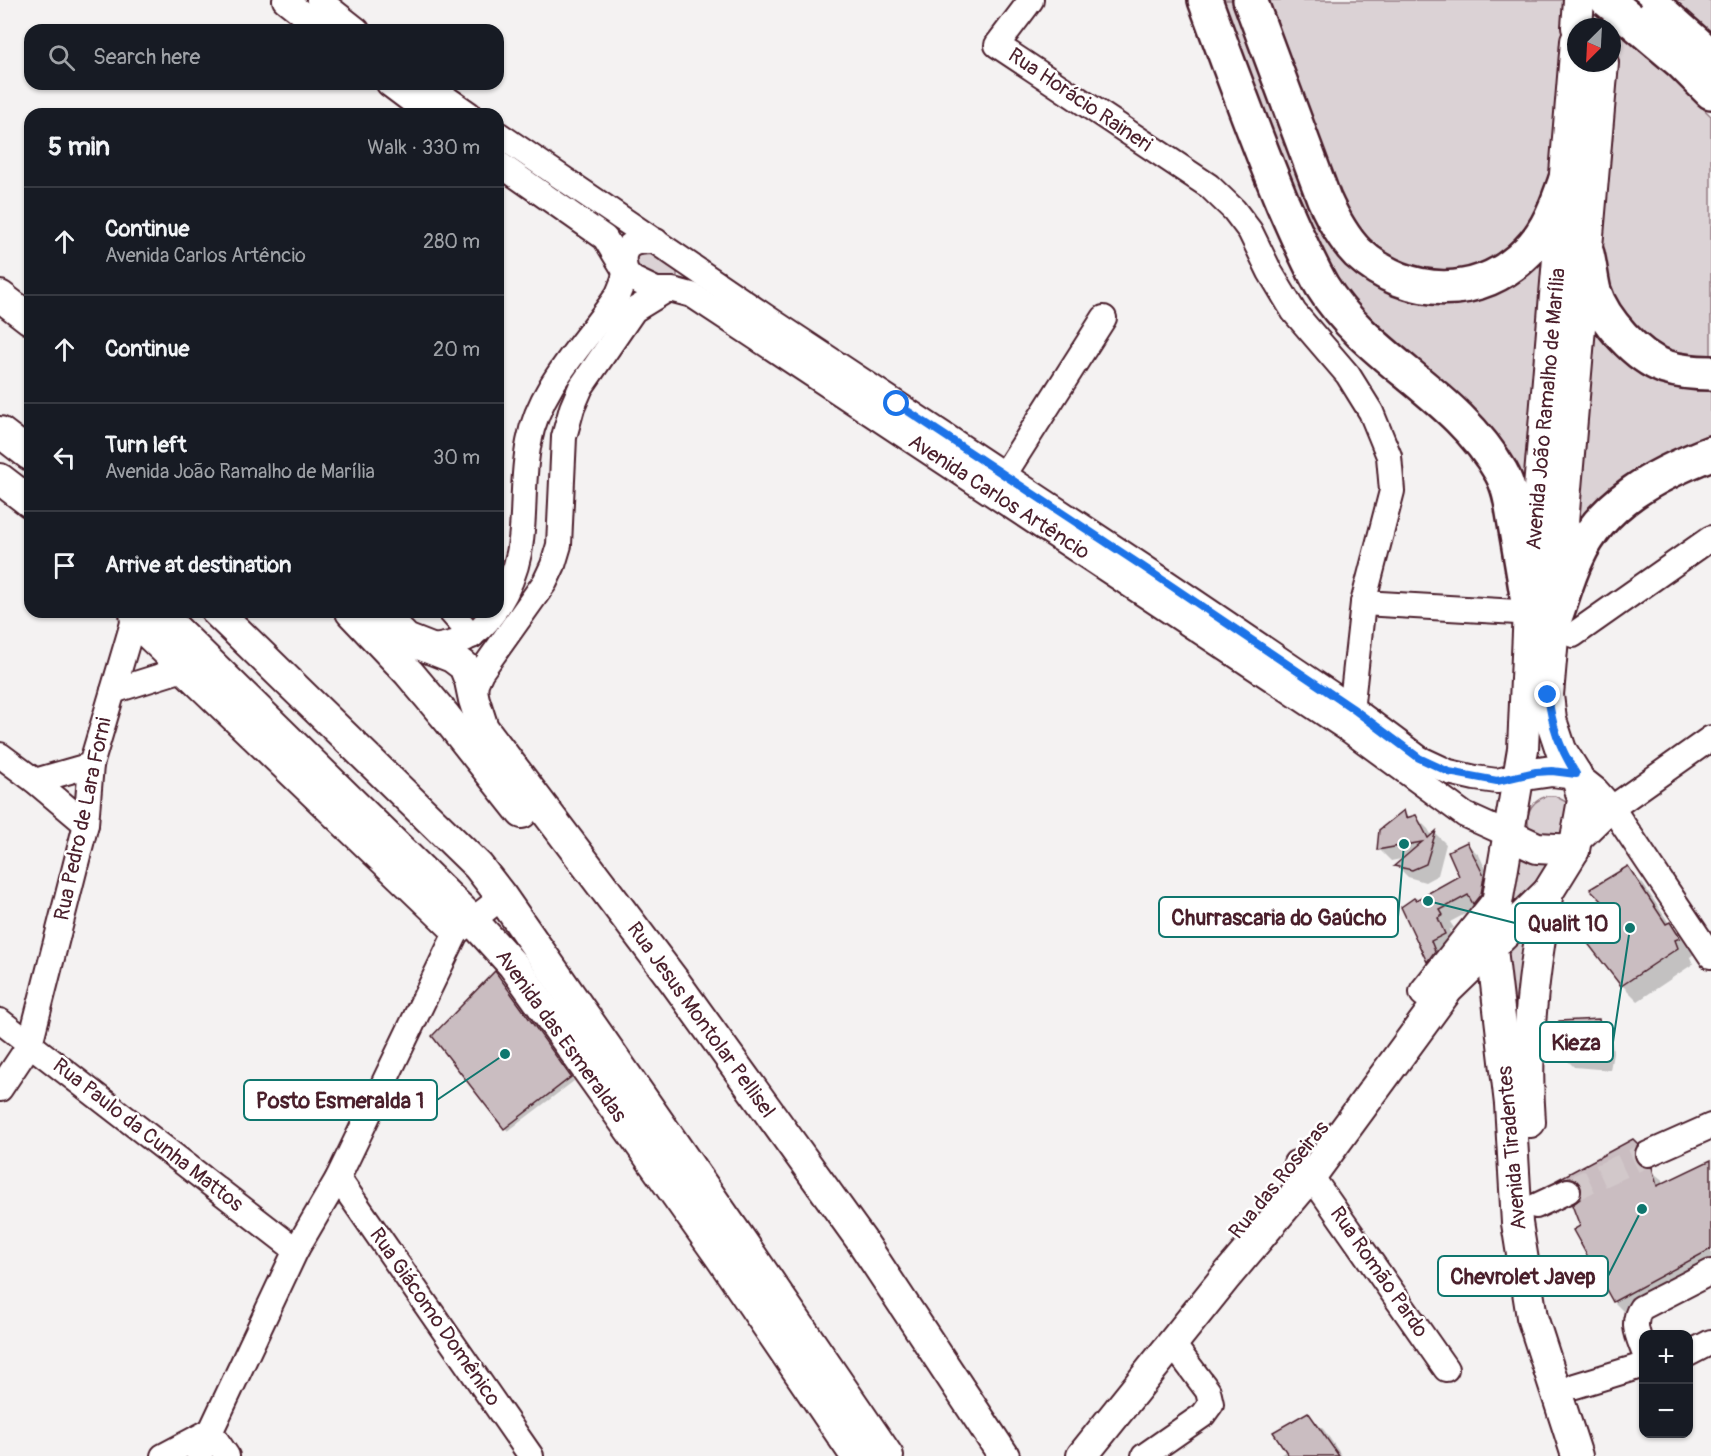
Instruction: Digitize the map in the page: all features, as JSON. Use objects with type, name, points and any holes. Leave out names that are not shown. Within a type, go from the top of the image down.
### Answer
[{"type":"highway","points":[[1205,0],[1271,176],[1304,251],[1323,286],[1340,310],[1361,332],[1446,404],[1467,426],[1502,473],[1510,497],[1518,537],[1544,618]]},
{"type":"highway","points":[[1250,0],[1333,220],[1358,253],[1377,267],[1403,280],[1428,286],[1452,288],[1473,285],[1494,277],[1521,258],[1542,234],[1554,215],[1566,179]]},
{"type":"highway","points":[[1620,9],[1711,56]]},
{"type":"highway","points":[[1620,9],[1682,63],[1711,92]]},
{"type":"highway","points":[[1587,254],[1594,291],[1602,309],[1621,335],[1641,353],[1663,366],[1689,373],[1711,373]]},
{"type":"highway","points":[[1544,618],[1577,557],[1593,531],[1610,510],[1647,482],[1680,465],[1711,453]]},
{"type":"main road","points":[[1578,18],[1579,0]]},
{"type":"main road","name":"Avenida João Ramalho de Marília","points":[[1574,72],[1566,179],[1544,618],[1551,720],[1561,750],[1576,774]]},
{"type":"main road","name":"Avenida João Ramalho de Marília","points":[[1518,776],[1523,749],[1527,687],[1544,618],[1587,254],[1602,72]]},
{"type":"main road","points":[[0,274],[24,291]]},
{"type":"main road","points":[[0,296],[24,314]]},
{"type":"main road","points":[[0,432],[24,450]]},
{"type":"main road","points":[[0,478],[24,497]]},
{"type":"main road","name":"Avenida das Esmeraldas","points":[[143,618],[464,926],[513,965],[888,1456]]},
{"type":"main road","name":"Avenida das Esmeraldas","points":[[223,618],[478,867],[502,897],[729,1247],[856,1456]]},
{"type":"main road","name":"Rua Jesus Montolar Pellisel","points":[[357,618],[409,673],[446,717],[659,988],[875,1276],[1004,1456]]},
{"type":"main road","name":"Rua Jesus Montolar Pellisel","points":[[386,618],[406,639],[452,657],[464,666],[483,728],[675,982],[875,1276],[984,1456]]},
{"type":"main road","points":[[409,673],[415,658],[428,648]]},
{"type":"main road","points":[[446,717],[457,718],[467,711],[474,700]]},
{"type":"main road","points":[[1548,892],[1575,847],[1583,800],[1576,774],[1552,771],[1518,776],[1507,834],[1537,848],[1575,847]]},
{"type":"main road","name":"Avenida Tiradentes","points":[[1507,834],[1496,903],[1492,949],[1510,1104],[1517,1223],[1532,1317],[1577,1456]]},
{"type":"main road","name":"Avenida Tiradentes","points":[[1548,892],[1532,1000],[1530,1035],[1528,1100],[1536,1206],[1552,1312],[1597,1456]]},
{"type":"main road","name":"Rua das Roseiras","points":[[1083,1456],[1117,1399],[1215,1274],[1448,989],[1492,949],[1548,892]]},
{"type":"main road","name":"Rua das Roseiras","points":[[1303,1169],[1449,960],[1496,903]]},
{"type":"main road","points":[[1448,989],[1471,984],[1480,985],[1498,994]]},
{"type":"main road","name":"Rua das Roseiras","points":[[1060,1456],[1172,1343],[1215,1274]]},
{"type":"street","points":[[285,0],[315,24]]},
{"type":"street","points":[[319,0],[349,24]]},
{"type":"street","name":"Rua Horácio Raineri","points":[[1031,0],[997,45],[1209,186],[1234,210],[1250,231],[1270,272],[1294,312],[1348,375],[1371,412],[1389,456],[1392,491],[1364,603]]},
{"type":"street","points":[[397,90],[421,108]]},
{"type":"street","points":[[435,90],[460,108]]},
{"type":"street","name":"Avenida Carlos Artêncio","points":[[504,138],[1004,476],[1135,575]]},
{"type":"street","name":"Avenida Carlos Artêncio","points":[[504,167],[605,238],[633,279],[644,285],[692,295],[1135,575],[1350,719],[1419,758],[1449,772],[1497,781],[1518,776]]},
{"type":"street","points":[[474,700],[476,683],[481,672],[545,582],[553,565],[559,545],[564,437],[581,387],[634,310],[669,291],[678,282],[681,273],[679,264],[664,247],[640,241],[631,244],[624,256],[624,279],[618,294],[554,383],[536,417],[529,441],[518,563],[504,595]]},
{"type":"street","points":[[1004,476],[1104,318]]},
{"type":"street","points":[[1350,719],[1364,603],[1544,618],[1711,538]]},
{"type":"street","name":"Rua Pedro de Lara Forni","points":[[0,1089],[30,1044],[86,824],[91,765],[113,691],[140,618]]},
{"type":"street","points":[[142,618],[180,670],[464,926]]},
{"type":"street","points":[[456,618],[471,636]]},
{"type":"street","points":[[428,648],[458,643],[481,630],[490,618]]},
{"type":"street","points":[[113,691],[180,670]]},
{"type":"street","name":"Avenida Carlos Artêncio","points":[[1350,719],[1465,815],[1507,834]]},
{"type":"street","points":[[1575,847],[1612,808],[1711,738]]},
{"type":"street","points":[[0,755],[86,824]]},
{"type":"street","points":[[34,780],[91,765]]},
{"type":"street","points":[[1576,774],[1596,790],[1612,808],[1709,948]]},
{"type":"street","points":[[199,1456],[296,1250],[338,1178],[464,926],[502,897]]},
{"type":"street","name":"Rua Paulo da Cunha Mattos","points":[[0,1022],[296,1250]]},
{"type":"street","points":[[1648,1154],[1711,1126]]},
{"type":"street","name":"Rua Romão Pardo","points":[[1303,1169],[1446,1369]]},
{"type":"street","name":"Rua Giácomo Domênico","points":[[338,1178],[531,1456]]},
{"type":"street","points":[[1536,1206],[1568,1191]]},
{"type":"street","points":[[1639,1336],[1635,1324],[1636,1315],[1641,1308],[1711,1272]]},
{"type":"street","points":[[1693,1352],[1711,1342]]},
{"type":"street","points":[[1144,1456],[1203,1415],[1210,1404],[1208,1391],[1172,1343]]},
{"type":"street","points":[[1575,1386],[1639,1367]]},
{"type":"street","points":[[163,1456],[210,1431]]},
{"type":"street","points":[[210,1431],[227,1456]]},
{"type":"shaded area","points":[[1211,0],[1244,0],[1317,199],[1432,293],[1552,230],[1526,553],[1518,504],[1332,289]]},
{"type":"shaded area","points":[[1255,0],[1570,0],[1557,173],[1524,247],[1436,284],[1360,247]]},
{"type":"shaded area","points":[[1674,0],[1711,0],[1711,36]]},
{"type":"shaded area","points":[[1621,32],[1711,116],[1711,367],[1633,340],[1596,269],[1614,72],[1621,72]]},
{"type":"shaded area","points":[[644,247],[677,270],[673,284],[638,275],[630,256]]},
{"type":"shaded area","points":[[1593,306],[1711,381],[1711,447],[1571,556]]},
{"type":"shaded area","points":[[1547,796],[1555,796],[1568,803],[1567,837],[1532,834],[1529,828],[1529,811],[1536,802]]},
{"type":"shaded area","points":[[1516,849],[1562,859],[1507,924]]},
{"type":"shaded area","points":[[1530,931],[1522,1121],[1540,1310],[1506,954]]},
{"type":"building","points":[[1404,810],[1406,818],[1416,815],[1428,838],[1436,831],[1426,864],[1412,870],[1394,866],[1422,842],[1377,850],[1379,830]]},
{"type":"building","points":[[1467,842],[1484,876],[1481,894],[1473,904],[1468,895],[1440,910],[1443,915],[1438,918],[1445,934],[1431,941],[1435,951],[1427,962],[1401,907],[1414,898],[1416,900],[1459,876],[1448,851]]},
{"type":"building","points":[[1628,866],[1666,924],[1670,922],[1680,938],[1675,940],[1678,948],[1621,986],[1579,932],[1610,909],[1590,889]]},
{"type":"building","points":[[495,971],[571,1077],[504,1129],[432,1036]]},
{"type":"building","points":[[1599,1019],[1602,1041],[1599,1059],[1560,1056],[1554,1038],[1559,1021]]},
{"type":"building","points":[[1633,1139],[1638,1144],[1634,1152],[1635,1160],[1640,1166],[1652,1167],[1657,1186],[1711,1160],[1711,1249],[1613,1302],[1573,1230],[1580,1226],[1572,1205],[1580,1199],[1581,1184],[1570,1177],[1555,1181]]},
{"type":"building","points":[[1308,1412],[1339,1456],[1289,1456],[1273,1432]]},
{"type":"tunnel","points":[[1568,1191],[1648,1154]]},
{"type":"place","name":"Churrascaria do Gaúcho","points":[[1404,844]]},
{"type":"place","name":"Qualit 10","points":[[1428,901]]},
{"type":"place","name":"Kieza","points":[[1630,928]]},
{"type":"place","name":"Posto Esmeralda 1","points":[[505,1054]]},
{"type":"place","name":"Chevrolet Javep","points":[[1642,1209]]},
{"type":"route","points":[[897,404],[1352,708],[1419,758],[1449,772],[1497,781],[1536,772],[1576,774],[1561,750],[1551,720],[1548,695]]}]
